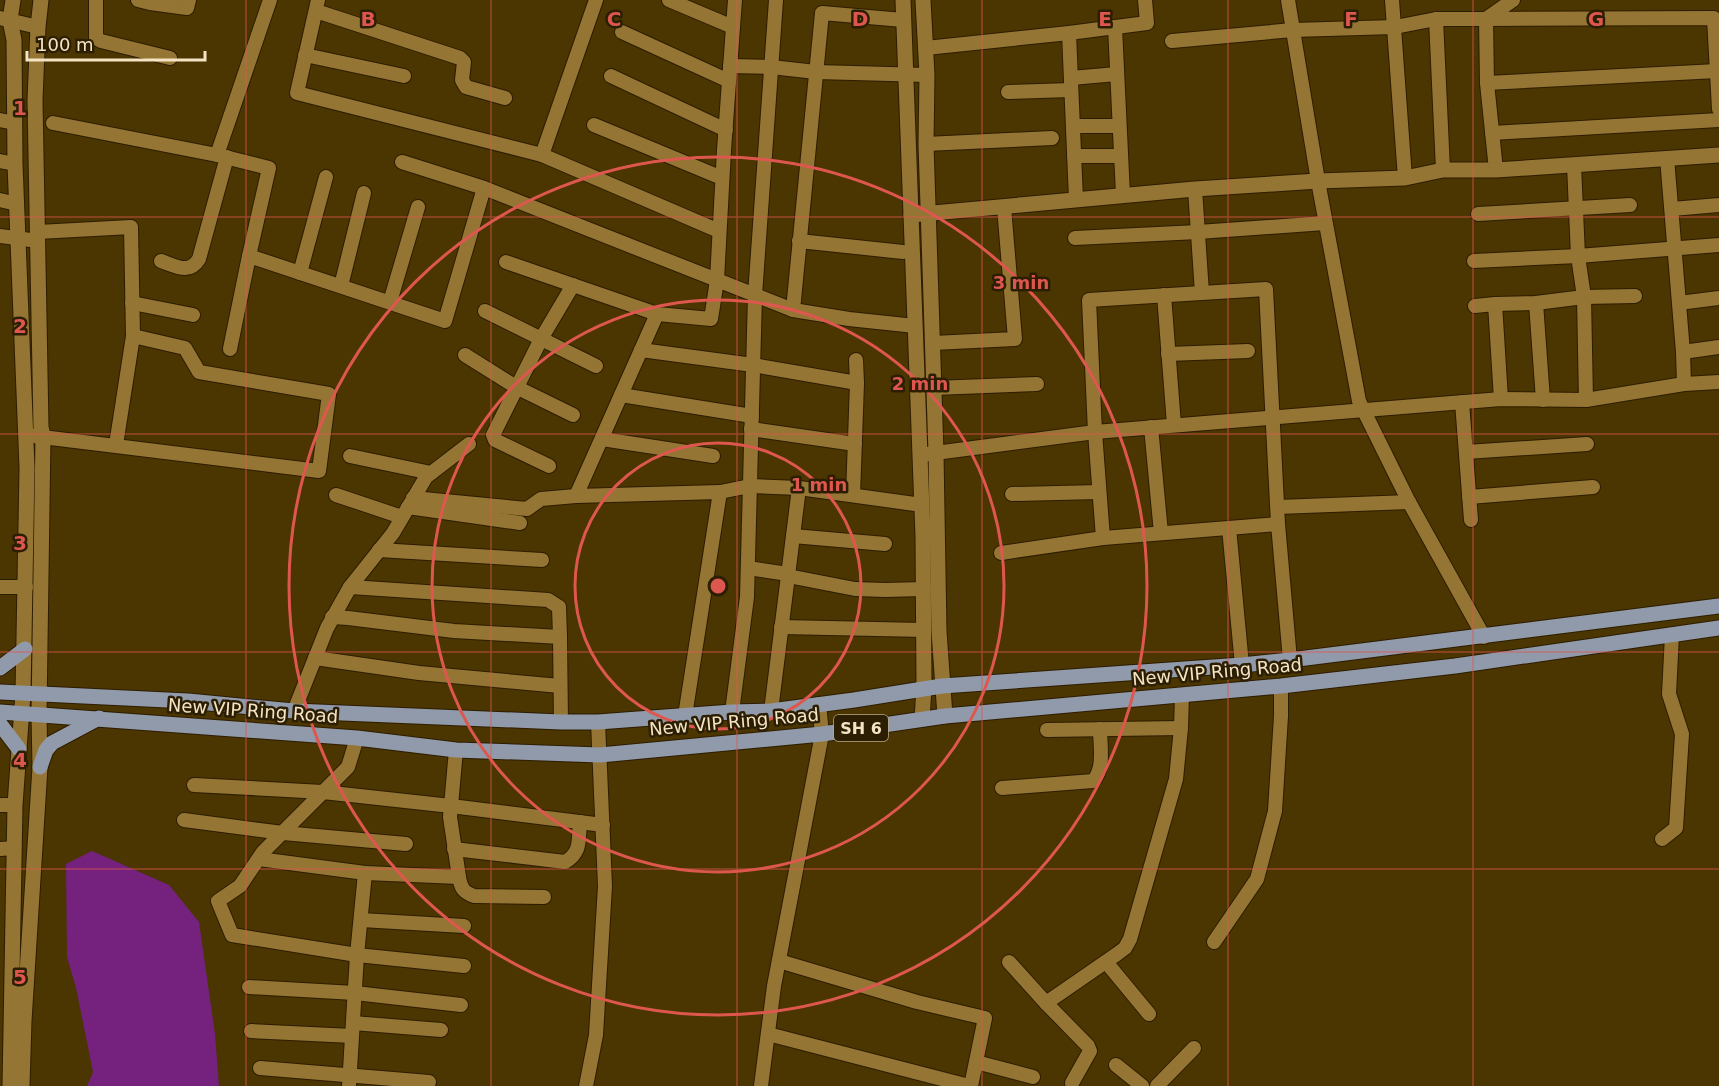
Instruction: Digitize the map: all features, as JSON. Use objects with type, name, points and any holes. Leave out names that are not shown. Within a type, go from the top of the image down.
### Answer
[{"type":"main road","name":"New VIP Ring Road","points":[[0,692],[188,702],[294,711],[561,723],[598,722],[771,711],[942,686],[1242,665],[1484,637],[1719,606]]},
{"type":"main road","name":"New VIP Ring Road","points":[[0,712],[357,738],[456,750],[600,755],[822,734],[945,716],[1281,686],[1455,666],[1719,628]]},
{"type":"main road","points":[[0,668],[25,649]]},
{"type":"main road","points":[[40,767],[46,750],[52,743],[99,718]]},
{"type":"main road","points":[[0,724],[19,749]]},
{"type":"street","points":[[10,1086],[12,1035],[6,1005],[8,805],[19,749],[22,713],[27,468],[17,204],[7,163],[15,123],[14,40],[5,19],[13,0]]},
{"type":"street","points":[[22,1086],[40,767],[43,436],[35,111],[41,0]]},
{"type":"street","points":[[96,0],[96,38],[170,58]]},
{"type":"street","points":[[138,0],[187,8],[189,0]]},
{"type":"street","points":[[161,261],[185,269],[191,268],[199,259],[222,156],[270,0]]},
{"type":"street","points":[[542,155],[596,0]]},
{"type":"street","points":[[669,0],[733,27]]},
{"type":"street","points":[[506,262],[657,314],[711,320],[717,280],[735,0]]},
{"type":"street","points":[[732,712],[747,597],[755,295],[776,0]]},
{"type":"street","points":[[903,0],[922,505],[924,589],[922,720]]},
{"type":"street","points":[[923,0],[927,75],[926,144],[939,620],[945,716]]},
{"type":"street","points":[[926,48],[1147,23],[1144,0]]},
{"type":"street","points":[[1288,0],[1318,181],[1359,400],[1409,502],[1484,637]]},
{"type":"street","points":[[1392,0],[1405,178]]},
{"type":"street","points":[[1486,19],[1513,0]]},
{"type":"street","points":[[505,98],[466,87],[462,80],[464,62],[460,58],[317,6],[297,93],[542,155],[719,231]]},
{"type":"street","points":[[793,310],[822,13],[903,20]]},
{"type":"street","points":[[1172,41],[1293,30],[1395,27],[1436,19],[1714,18],[1719,109]]},
{"type":"street","points":[[5,19],[38,27]]},
{"type":"street","points":[[1436,19],[1443,170]]},
{"type":"street","points":[[1486,19],[1487,82],[1496,170]]},
{"type":"street","points":[[1115,27],[1123,195]]},
{"type":"street","points":[[622,32],[729,81]]},
{"type":"street","points":[[1069,33],[1076,200]]},
{"type":"street","points":[[305,55],[404,76]]},
{"type":"street","points":[[730,66],[771,67],[816,72],[927,75]]},
{"type":"street","points":[[1487,82],[1717,71]]},
{"type":"street","points":[[1008,92],[1071,84],[1117,74]]},
{"type":"street","points":[[611,76],[726,130]]},
{"type":"street","points":[[0,120],[15,123]]},
{"type":"street","points":[[1492,133],[1719,120]]},
{"type":"street","points":[[53,123],[222,156],[269,168],[230,349]]},
{"type":"street","points":[[594,125],[722,178]]},
{"type":"street","points":[[1073,126],[1119,126]]},
{"type":"street","points":[[926,144],[1052,138]]},
{"type":"street","points":[[911,215],[1195,189],[1405,178],[1443,170],[1496,170],[1719,155]]},
{"type":"street","points":[[1074,156],[1121,156]]},
{"type":"street","points":[[1667,158],[1684,384]]},
{"type":"street","points":[[402,162],[484,188],[793,310],[915,326]]},
{"type":"street","points":[[1574,165],[1578,256],[1584,297],[1586,400]]},
{"type":"street","points":[[300,273],[326,177]]},
{"type":"street","points":[[249,256],[445,321],[484,188]]},
{"type":"street","points":[[1195,189],[1202,293]]},
{"type":"street","points":[[340,286],[364,193]]},
{"type":"street","points":[[0,200],[17,204]]},
{"type":"street","points":[[1478,214],[1630,205]]},
{"type":"street","points":[[1672,209],[1719,205]]},
{"type":"street","points":[[390,302],[418,207]]},
{"type":"street","points":[[933,343],[1015,339],[1004,207]]},
{"type":"street","points":[[1075,238],[1326,223]]},
{"type":"street","points":[[0,237],[18,240],[131,227],[133,336],[116,445]]},
{"type":"street","points":[[800,241],[903,252]]},
{"type":"street","points":[[1474,261],[1719,245]]},
{"type":"street","points":[[549,466],[495,440],[493,435],[541,339],[573,285]]},
{"type":"street","points":[[1103,538],[1089,300],[1266,289],[1278,524],[1290,660]]},
{"type":"street","points":[[1164,295],[1174,425]]},
{"type":"street","points":[[1475,306],[1536,303],[1584,297],[1635,296]]},
{"type":"street","points":[[1679,303],[1719,298]]},
{"type":"street","points":[[132,303],[193,315]]},
{"type":"street","points":[[1536,303],[1543,400]]},
{"type":"street","points":[[1495,304],[1502,399]]},
{"type":"street","points":[[485,310],[596,366]]},
{"type":"street","points":[[576,496],[657,314]]},
{"type":"street","points":[[26,435],[319,471],[329,394],[199,372],[185,348],[133,336]]},
{"type":"street","points":[[1683,352],[1719,347]]},
{"type":"street","points":[[641,350],[753,365],[857,383]]},
{"type":"street","points":[[1168,354],[1248,351]]},
{"type":"street","points":[[465,355],[516,387],[573,415]]},
{"type":"street","points":[[853,495],[856,360]]},
{"type":"street","points":[[920,455],[1095,432],[1502,399],[1586,400],[1684,384],[1719,382]]},
{"type":"street","points":[[934,388],[1037,384]]},
{"type":"street","points":[[621,395],[855,444]]},
{"type":"street","points":[[1462,402],[1471,520]]},
{"type":"street","points":[[1151,427],[1161,533]]},
{"type":"street","points":[[602,439],[713,456]]},
{"type":"street","points":[[294,711],[332,617],[350,587],[393,533],[426,477],[469,444]]},
{"type":"street","points":[[1466,452],[1587,444]]},
{"type":"street","points":[[350,456],[431,473]]},
{"type":"street","points":[[408,508],[527,509],[541,499],[720,492],[750,486],[799,488],[922,505]]},
{"type":"street","points":[[1469,496],[1593,487]]},
{"type":"street","points":[[771,711],[799,488]]},
{"type":"street","points":[[685,716],[720,492]]},
{"type":"street","points":[[1012,494],[1099,492]]},
{"type":"street","points":[[336,495],[408,508],[520,523]]},
{"type":"street","points":[[1278,507],[1409,502]]},
{"type":"street","points":[[1001,553],[1103,538],[1278,524]]},
{"type":"street","points":[[1229,528],[1242,665]]},
{"type":"street","points":[[793,536],[885,544]]},
{"type":"street","points":[[379,550],[542,560]]},
{"type":"street","points":[[748,568],[855,589],[924,589]]},
{"type":"street","points":[[0,587],[26,587]]},
{"type":"street","points":[[350,587],[548,600],[559,607],[561,723]]},
{"type":"street","points":[[332,617],[454,631],[560,637]]},
{"type":"street","points":[[781,627],[924,630]]},
{"type":"street","points":[[1662,839],[1676,828],[1682,734],[1669,693],[1672,634]]},
{"type":"street","points":[[315,658],[419,673],[560,686]]},
{"type":"street","points":[[1214,942],[1257,879],[1275,811],[1281,686]]},
{"type":"street","points":[[1046,1003],[1125,948],[1130,939],[1173,794],[1181,728],[1182,695]]},
{"type":"street","points":[[761,1086],[779,961],[822,734],[819,704]]},
{"type":"street","points":[[586,1086],[596,1035],[605,886],[598,722]]},
{"type":"street","points":[[1047,730],[1181,728]]},
{"type":"street","points":[[1002,788],[1093,781],[1100,768],[1100,729]]},
{"type":"street","points":[[357,738],[348,767],[259,859],[240,886],[218,901],[232,935],[357,955],[464,966]]},
{"type":"street","points":[[456,750],[450,817],[462,889],[474,896],[544,897]]},
{"type":"street","points":[[194,785],[323,792],[603,825]]},
{"type":"street","points":[[184,820],[283,833],[406,844]]},
{"type":"street","points":[[454,849],[565,862],[578,852],[580,822]]},
{"type":"street","points":[[259,859],[365,873],[459,877]]},
{"type":"street","points":[[349,1080],[365,873]]},
{"type":"street","points":[[361,920],[464,926]]},
{"type":"street","points":[[768,1034],[970,1086],[985,1018],[917,1002],[779,961]]},
{"type":"street","points":[[1009,962],[1088,1046],[1090,1051],[1072,1085]]},
{"type":"street","points":[[1106,962],[1149,1014]]},
{"type":"street","points":[[249,987],[355,993],[461,1005]]},
{"type":"street","points":[[0,1048],[24,1021]]},
{"type":"street","points":[[251,1031],[441,1030]]},
{"type":"street","points":[[1157,1086],[1194,1048]]},
{"type":"street","points":[[976,1062],[1033,1077]]},
{"type":"street","points":[[1116,1065],[1142,1086]]},
{"type":"street","points":[[260,1068],[349,1080],[429,1082]]},
{"type":"shaded area","points":[[92,851],[169,885],[199,922],[215,1034],[219,1086],[87,1086],[93,1072],[76,988],[67,957],[66,864]]}]
